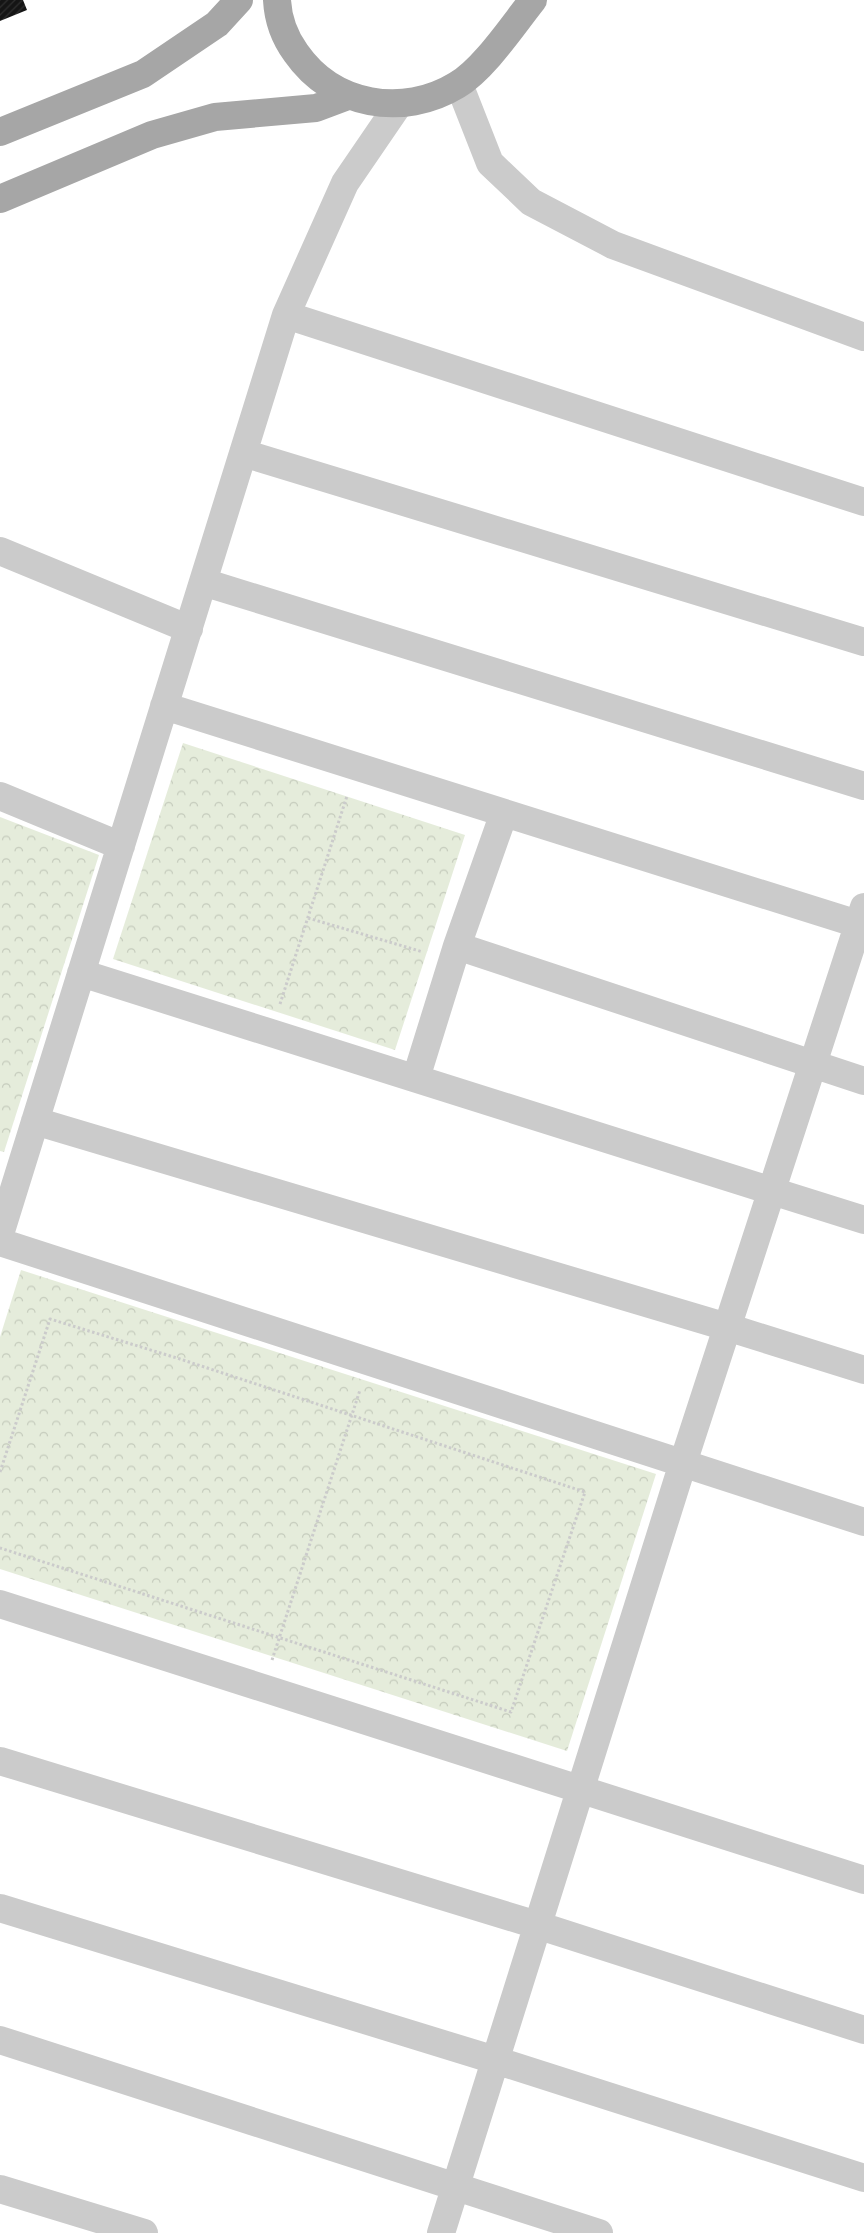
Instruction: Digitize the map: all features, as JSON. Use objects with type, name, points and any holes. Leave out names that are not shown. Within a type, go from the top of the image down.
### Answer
[{"type":"main road","points":[[0,132],[143,74],[217,24],[239,0]]},
{"type":"main road","points":[[277,0],[283,28],[291,46],[304,65],[324,83],[348,96],[375,103],[399,104],[416,102],[437,96],[459,84],[475,71],[533,0]]},
{"type":"main road","points":[[489,55],[502,32],[510,0]]},
{"type":"main road","points":[[0,199],[170,130],[215,117],[316,108],[348,96]]},
{"type":"street","points":[[459,84],[490,163],[531,202],[613,245],[864,337]]},
{"type":"street","points":[[0,1234],[8,1178],[35,1121],[286,315],[344,183],[399,104]]},
{"type":"street","points":[[286,315],[864,502]]},
{"type":"street","points":[[243,453],[864,642]]},
{"type":"street","points":[[0,551],[188,628]]},
{"type":"street","points":[[203,582],[864,786]]},
{"type":"street","points":[[164,706],[504,813],[862,919],[683,1463],[441,2233]]},
{"type":"street","points":[[0,796],[121,846]]},
{"type":"street","points":[[416,1078],[455,953],[504,813]]},
{"type":"street","points":[[455,953],[864,1081]]},
{"type":"street","points":[[81,973],[772,1189],[864,1220]]},
{"type":"street","points":[[35,1121],[727,1327],[864,1370]]},
{"type":"street","points":[[0,1242],[864,1522]]},
{"type":"street","points":[[0,1604],[864,1880]]},
{"type":"street","points":[[0,1761],[537,1926],[864,2030]]},
{"type":"street","points":[[0,1908],[495,2060],[864,2178]]},
{"type":"street","points":[[0,2040],[599,2233]]},
{"type":"street","points":[[0,2189],[144,2233]]},
{"type":"path","points":[[271,1032],[357,767]]},
{"type":"path","points":[[308,918],[455,953]]},
{"type":"path","points":[[0,1472],[50,1319],[352,1415],[585,1492],[511,1712],[0,1548]]},
{"type":"path","points":[[263,1688],[369,1361]]},
{"type":"green space","points":[[183,743],[465,835],[395,1050],[113,959]]},
{"type":"green space","points":[[0,817],[99,855],[4,1152],[0,1151]]},
{"type":"green space","points":[[21,1270],[656,1474],[567,1751],[0,1569],[0,1337]]},
{"type":"building","points":[[0,0],[23,0],[27,10],[0,21]]}]
